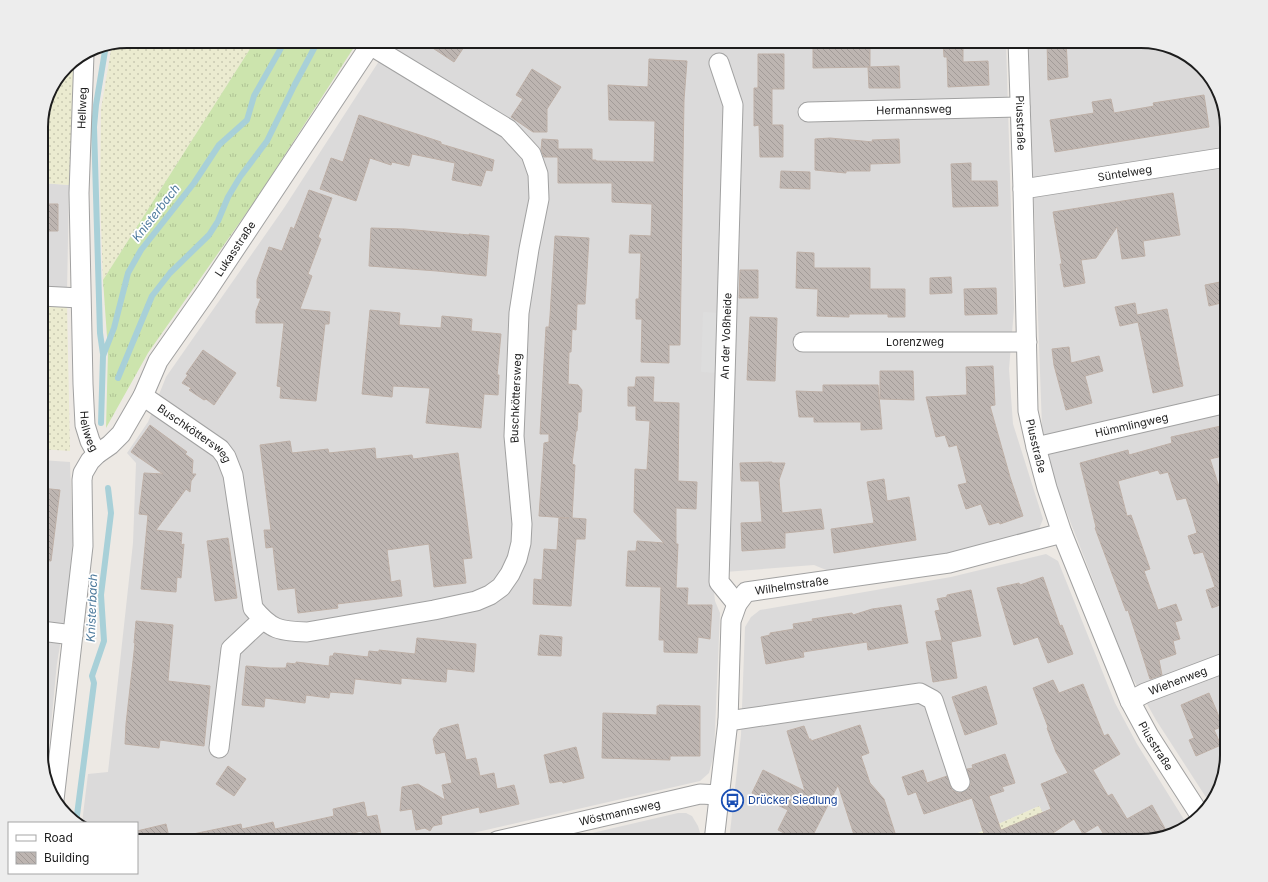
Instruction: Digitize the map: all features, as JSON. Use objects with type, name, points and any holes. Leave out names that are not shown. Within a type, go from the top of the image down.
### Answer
[{"type":"street","name":"Lukasstraße","points":[[97,454],[110,445],[121,434],[143,396],[158,361],[212,284],[368,48]]},
{"type":"street","name":"Buschköttersweg","points":[[143,396],[220,449],[226,457],[233,475],[253,608],[262,620],[274,628],[287,632],[307,632],[434,610],[476,601],[490,595],[501,587],[510,574],[517,559],[521,543],[522,524],[514,436],[518,320],[529,249],[539,199],[538,174],[531,154],[508,129],[379,48]]},
{"type":"street","name":"Piusstraße","points":[[1018,48],[1028,411],[1036,447],[1047,488],[1062,533],[1130,701],[1149,736],[1197,810]]},
{"type":"street","name":"Hellweg","points":[[55,788],[83,546],[82,480],[86,467],[97,454],[90,441],[85,425],[80,298],[79,192],[84,61]]},
{"type":"street","name":"An der Voßheide","points":[[719,63],[733,105],[719,582],[736,604]]},
{"type":"street","name":"Hermannsweg","points":[[808,112],[1020,107]]},
{"type":"street","name":"Süntelweg","points":[[1023,189],[1220,158]]},
{"type":"street","points":[[48,296],[80,298]]},
{"type":"street","name":"Lorenzweg","points":[[803,342],[1027,342]]},
{"type":"street","name":"Hümmlingweg","points":[[1036,447],[1220,405]]},
{"type":"street","name":"Wilhelmstraße","points":[[736,604],[746,592],[949,563],[1062,533]]},
{"type":"street","points":[[715,834],[728,721],[731,621],[736,604]]},
{"type":"street","points":[[219,748],[231,649],[262,620]]},
{"type":"street","points":[[48,632],[73,635]]},
{"type":"street","name":"Wiehenweg","points":[[1130,701],[1145,693],[1220,665]]},
{"type":"street","points":[[728,721],[920,693],[933,700],[960,782]]},
{"type":"street","name":"Wöstmannsweg","points":[[527,834],[700,794],[719,795]]},
{"type":"shaded area","points":[[387,48],[1006,48],[1014,309],[1009,369],[1013,424],[1043,519],[1039,529],[949,553],[836,574],[814,565],[712,573],[715,601],[720,613],[714,754],[709,773],[700,781],[469,834],[138,834],[138,822],[85,822],[82,820],[88,774],[108,772],[133,543],[136,463],[127,453],[148,422],[166,377],[284,208]]},
{"type":"shaded area","points":[[1028,48],[1141,48],[1167,52],[1185,61],[1207,83],[1216,101],[1220,121],[1220,755],[1217,776],[1207,799],[1156,720],[1128,670],[1056,485],[1042,427]]},
{"type":"shaded area","points":[[48,184],[69,185],[67,293],[48,292]]},
{"type":"shaded area","points":[[703,312],[720,313],[717,373],[701,372]]},
{"type":"shaded area","points":[[48,460],[70,462],[73,541],[66,610],[57,663],[48,756]]},
{"type":"shaded area","points":[[1046,554],[1058,561],[1115,703],[1137,744],[1185,821],[1171,828],[1152,833],[1056,834],[1039,806],[976,834],[730,834],[741,735],[745,627],[751,617],[760,610],[951,577]]},
{"type":"shaded area","points":[[678,813],[686,813],[692,816],[698,826],[700,834],[588,834]]},
{"type":"green space","points":[[127,48],[251,48],[103,280],[100,194],[101,109],[111,50]]},
{"type":"green space","points":[[251,48],[354,48],[259,195],[148,353],[106,428],[108,351],[103,280]]},
{"type":"green space","points":[[77,66],[69,185],[48,184],[48,121],[52,101],[61,83]]},
{"type":"green space","points":[[48,302],[67,303],[70,451],[48,449]]},
{"type":"green space","points":[[1039,806],[1056,834],[976,834]]},
{"type":"building","points":[[433,48],[463,48],[454,62]]},
{"type":"building","points":[[813,48],[870,48],[870,67],[813,68]]},
{"type":"building","points":[[943,48],[963,48],[963,62],[988,61],[989,85],[948,87],[947,57],[944,57]]},
{"type":"building","points":[[1047,48],[1066,48],[1068,77],[1048,80]]},
{"type":"building","points":[[758,54],[784,54],[784,89],[772,89],[772,125],[783,125],[783,157],[760,157],[759,125],[754,126],[754,88],[758,88]]},
{"type":"building","points":[[649,59],[687,61],[684,100],[680,345],[669,345],[669,363],[641,362],[642,319],[636,319],[636,299],[639,299],[641,253],[629,253],[630,235],[651,236],[652,204],[612,202],[612,183],[558,183],[558,157],[544,157],[541,150],[542,139],[558,140],[558,149],[592,149],[592,160],[596,161],[654,162],[655,121],[609,120],[608,85],[648,87]]},
{"type":"building","points":[[899,66],[900,88],[869,88],[868,67]]},
{"type":"building","points":[[532,69],[561,87],[547,109],[547,132],[533,132],[511,117],[523,99],[516,95]]},
{"type":"building","points":[[1204,95],[1209,127],[1055,152],[1050,120],[1094,113],[1092,102],[1111,99],[1114,113],[1154,106],[1153,103]]},
{"type":"building","points":[[359,115],[441,142],[441,144],[494,160],[492,171],[486,170],[481,186],[452,180],[455,163],[412,154],[409,166],[392,162],[391,165],[370,158],[356,201],[320,189],[331,158],[343,162]]},
{"type":"building","points":[[830,138],[873,142],[872,140],[899,139],[900,163],[870,164],[870,171],[846,171],[846,173],[815,170],[815,139]]},
{"type":"building","points":[[971,163],[971,181],[997,181],[998,206],[953,207],[951,164]]},
{"type":"building","points":[[781,171],[810,172],[810,189],[780,188]]},
{"type":"building","points":[[309,190],[332,198],[318,237],[321,239],[308,274],[312,276],[300,309],[330,312],[329,324],[325,324],[316,401],[280,398],[281,387],[277,386],[284,323],[256,323],[256,311],[261,298],[257,298],[257,280],[269,247],[282,251],[291,227],[294,229]]},
{"type":"building","points":[[1173,193],[1180,235],[1143,241],[1145,256],[1122,259],[1117,227],[1096,258],[1081,260],[1085,283],[1064,287],[1060,264],[1062,264],[1053,212]]},
{"type":"building","points":[[48,204],[58,204],[58,231],[48,231]]},
{"type":"building","points":[[371,228],[405,229],[489,236],[486,276],[369,266]]},
{"type":"building","points":[[555,236],[589,238],[585,304],[577,304],[576,330],[572,329],[571,352],[569,352],[568,384],[578,385],[582,390],[581,412],[578,412],[572,464],[575,465],[572,518],[586,519],[585,539],[576,539],[571,606],[533,604],[534,579],[542,580],[544,549],[557,550],[559,518],[569,518],[539,516],[544,443],[549,442],[549,434],[540,434],[546,327],[549,327]]},
{"type":"building","points":[[797,252],[814,253],[814,268],[870,268],[870,289],[905,289],[905,317],[888,317],[888,314],[849,314],[849,317],[817,316],[818,289],[796,288]]},
{"type":"building","points":[[740,270],[758,270],[758,298],[739,298]]},
{"type":"building","points":[[951,277],[952,293],[930,294],[930,278]]},
{"type":"building","points":[[1220,282],[1220,303],[1209,306],[1205,285]]},
{"type":"building","points":[[996,288],[997,314],[965,315],[964,289]]},
{"type":"building","points":[[1135,303],[1137,315],[1167,309],[1183,386],[1153,393],[1138,322],[1120,326],[1115,307]]},
{"type":"building","points":[[370,310],[400,313],[399,325],[441,328],[442,316],[472,319],[471,331],[501,334],[497,375],[499,375],[498,395],[484,394],[481,428],[426,423],[430,388],[393,386],[392,397],[362,394]]},
{"type":"building","points":[[750,317],[777,318],[775,381],[747,380]]},
{"type":"building","points":[[1069,347],[1071,363],[1099,356],[1103,371],[1085,376],[1092,403],[1066,410],[1054,365],[1052,349]]},
{"type":"building","points":[[203,350],[236,373],[214,405],[189,390],[191,388],[182,383],[188,375],[186,374]]},
{"type":"building","points":[[993,366],[995,405],[990,406],[1010,477],[1023,516],[1000,524],[999,522],[989,525],[981,504],[966,509],[958,485],[967,483],[957,445],[949,447],[945,435],[936,437],[926,397],[967,395],[966,367]]},
{"type":"building","points":[[880,371],[913,371],[914,400],[880,399]]},
{"type":"building","points":[[636,377],[654,377],[653,402],[679,403],[678,481],[697,482],[696,509],[676,508],[676,544],[678,544],[676,588],[688,588],[687,605],[712,605],[710,639],[698,637],[697,653],[664,652],[664,640],[659,640],[661,587],[626,586],[628,551],[636,551],[637,541],[664,543],[634,512],[635,469],[647,470],[650,421],[636,420],[636,406],[628,406],[628,387],[635,387]]},
{"type":"building","points":[[823,385],[878,385],[882,429],[861,430],[861,422],[814,422],[814,417],[799,417],[796,391],[823,392]]},
{"type":"building","points":[[150,425],[187,452],[185,454],[193,460],[192,474],[196,474],[191,481],[190,492],[186,489],[156,530],[182,533],[181,545],[184,544],[181,578],[177,577],[176,592],[141,589],[148,515],[139,514],[144,473],[163,474],[131,452]]},
{"type":"building","points":[[1220,426],[1220,457],[1210,459],[1220,490],[1220,605],[1212,608],[1206,590],[1215,587],[1203,552],[1194,554],[1188,536],[1197,533],[1192,516],[1186,498],[1177,500],[1168,472],[1160,474],[1158,470],[1118,481],[1127,516],[1131,515],[1150,569],[1144,571],[1158,610],[1176,604],[1182,620],[1175,622],[1180,639],[1173,641],[1176,654],[1159,660],[1162,675],[1150,679],[1128,610],[1126,611],[1095,528],[1080,463],[1128,450],[1129,455],[1172,443],[1171,437]]},
{"type":"building","points":[[290,441],[292,453],[328,449],[329,453],[375,448],[376,459],[412,455],[413,459],[458,453],[472,558],[463,559],[466,583],[434,587],[429,544],[387,550],[391,582],[400,580],[402,596],[337,604],[338,608],[298,613],[295,588],[278,590],[273,547],[266,548],[264,530],[271,530],[260,445]]},
{"type":"building","points":[[740,463],[785,463],[779,480],[782,513],[821,509],[824,529],[785,533],[785,548],[742,551],[741,523],[762,522],[759,481],[741,481]]},
{"type":"building","points":[[884,479],[887,501],[909,497],[916,540],[834,553],[831,529],[874,523],[867,482]]},
{"type":"building","points":[[48,489],[60,490],[51,561],[48,561]]},
{"type":"building","points":[[228,538],[237,598],[215,601],[207,541]]},
{"type":"building","points":[[1043,577],[1060,626],[1062,625],[1073,654],[1048,663],[1038,637],[1014,645],[997,588],[1019,583],[1020,585]]},
{"type":"building","points":[[971,590],[981,636],[951,642],[957,678],[933,682],[926,642],[942,640],[935,611],[940,610],[937,599],[947,597],[947,595]]},
{"type":"building","points":[[901,605],[908,643],[868,650],[867,642],[803,652],[804,657],[766,664],[761,637],[770,635],[770,633],[794,629],[793,624],[813,621],[812,619],[852,613],[853,615],[872,609]]},
{"type":"building","points":[[136,621],[173,625],[168,681],[210,686],[204,746],[160,740],[159,748],[125,744]]},
{"type":"building","points":[[540,635],[562,637],[561,656],[538,655]]},
{"type":"building","points":[[417,638],[476,644],[474,672],[447,669],[446,682],[401,678],[401,684],[355,679],[353,694],[330,692],[329,698],[306,695],[305,703],[265,698],[264,707],[242,705],[246,666],[286,668],[287,663],[296,664],[296,662],[329,666],[330,656],[333,656],[334,653],[368,657],[369,651],[379,652],[379,650],[415,654]]},
{"type":"building","points":[[1053,680],[1059,693],[1083,684],[1104,736],[1108,734],[1120,754],[1093,770],[1108,796],[1112,794],[1127,819],[1152,805],[1166,830],[1141,834],[1104,834],[1098,825],[1083,834],[1074,819],[1052,834],[984,834],[972,798],[924,814],[916,792],[908,795],[902,777],[923,770],[927,783],[947,776],[952,790],[958,793],[964,792],[971,784],[967,769],[973,768],[972,765],[1005,754],[1015,783],[1002,787],[1004,791],[989,796],[1001,830],[1051,809],[1041,784],[1068,773],[1056,752],[1033,688]]},
{"type":"building","points":[[986,686],[997,724],[965,735],[952,697]]},
{"type":"building","points":[[1209,693],[1220,719],[1220,727],[1214,730],[1220,745],[1196,756],[1189,740],[1194,738],[1181,705]]},
{"type":"building","points":[[657,706],[700,706],[700,756],[670,756],[670,760],[602,758],[603,713],[657,715]]},
{"type":"building","points":[[458,724],[466,760],[476,758],[480,776],[494,773],[497,789],[514,785],[519,804],[480,813],[479,807],[441,816],[442,824],[433,826],[430,831],[425,828],[416,830],[412,809],[400,811],[402,787],[418,784],[445,800],[442,785],[452,783],[445,752],[436,754],[433,739],[440,729]]},
{"type":"building","points":[[860,725],[869,753],[861,756],[870,783],[884,799],[895,833],[854,834],[838,785],[814,834],[786,834],[778,830],[788,810],[752,793],[763,770],[805,791],[787,731],[804,726],[811,741]]},
{"type":"building","points":[[576,747],[584,778],[563,783],[562,781],[550,783],[544,755]]},
{"type":"building","points":[[228,766],[246,779],[234,796],[216,784]]},
{"type":"building","points":[[364,802],[367,817],[377,815],[381,834],[362,834],[362,831],[348,834],[193,834],[241,824],[242,829],[273,822],[275,829],[334,816],[333,809]]},
{"type":"building","points":[[166,824],[168,834],[138,834],[138,831]]},
{"type":"waterway","name":"Knisterbach","points":[[101,423],[103,356],[114,328],[128,273],[141,250],[194,183],[219,145],[247,120],[254,96],[281,48]]},
{"type":"waterway","points":[[118,378],[152,296],[170,273],[209,235],[218,221],[228,197],[240,177],[267,141],[314,48]]},
{"type":"waterway","points":[[103,354],[100,333],[94,127],[105,51]]},
{"type":"waterway","name":"Knisterbach","points":[[77,816],[94,683],[92,676],[104,641],[101,595],[111,513],[108,488]]},
{"type":"place","name":"Drücker Siedlung","points":[[732,800]]}]
